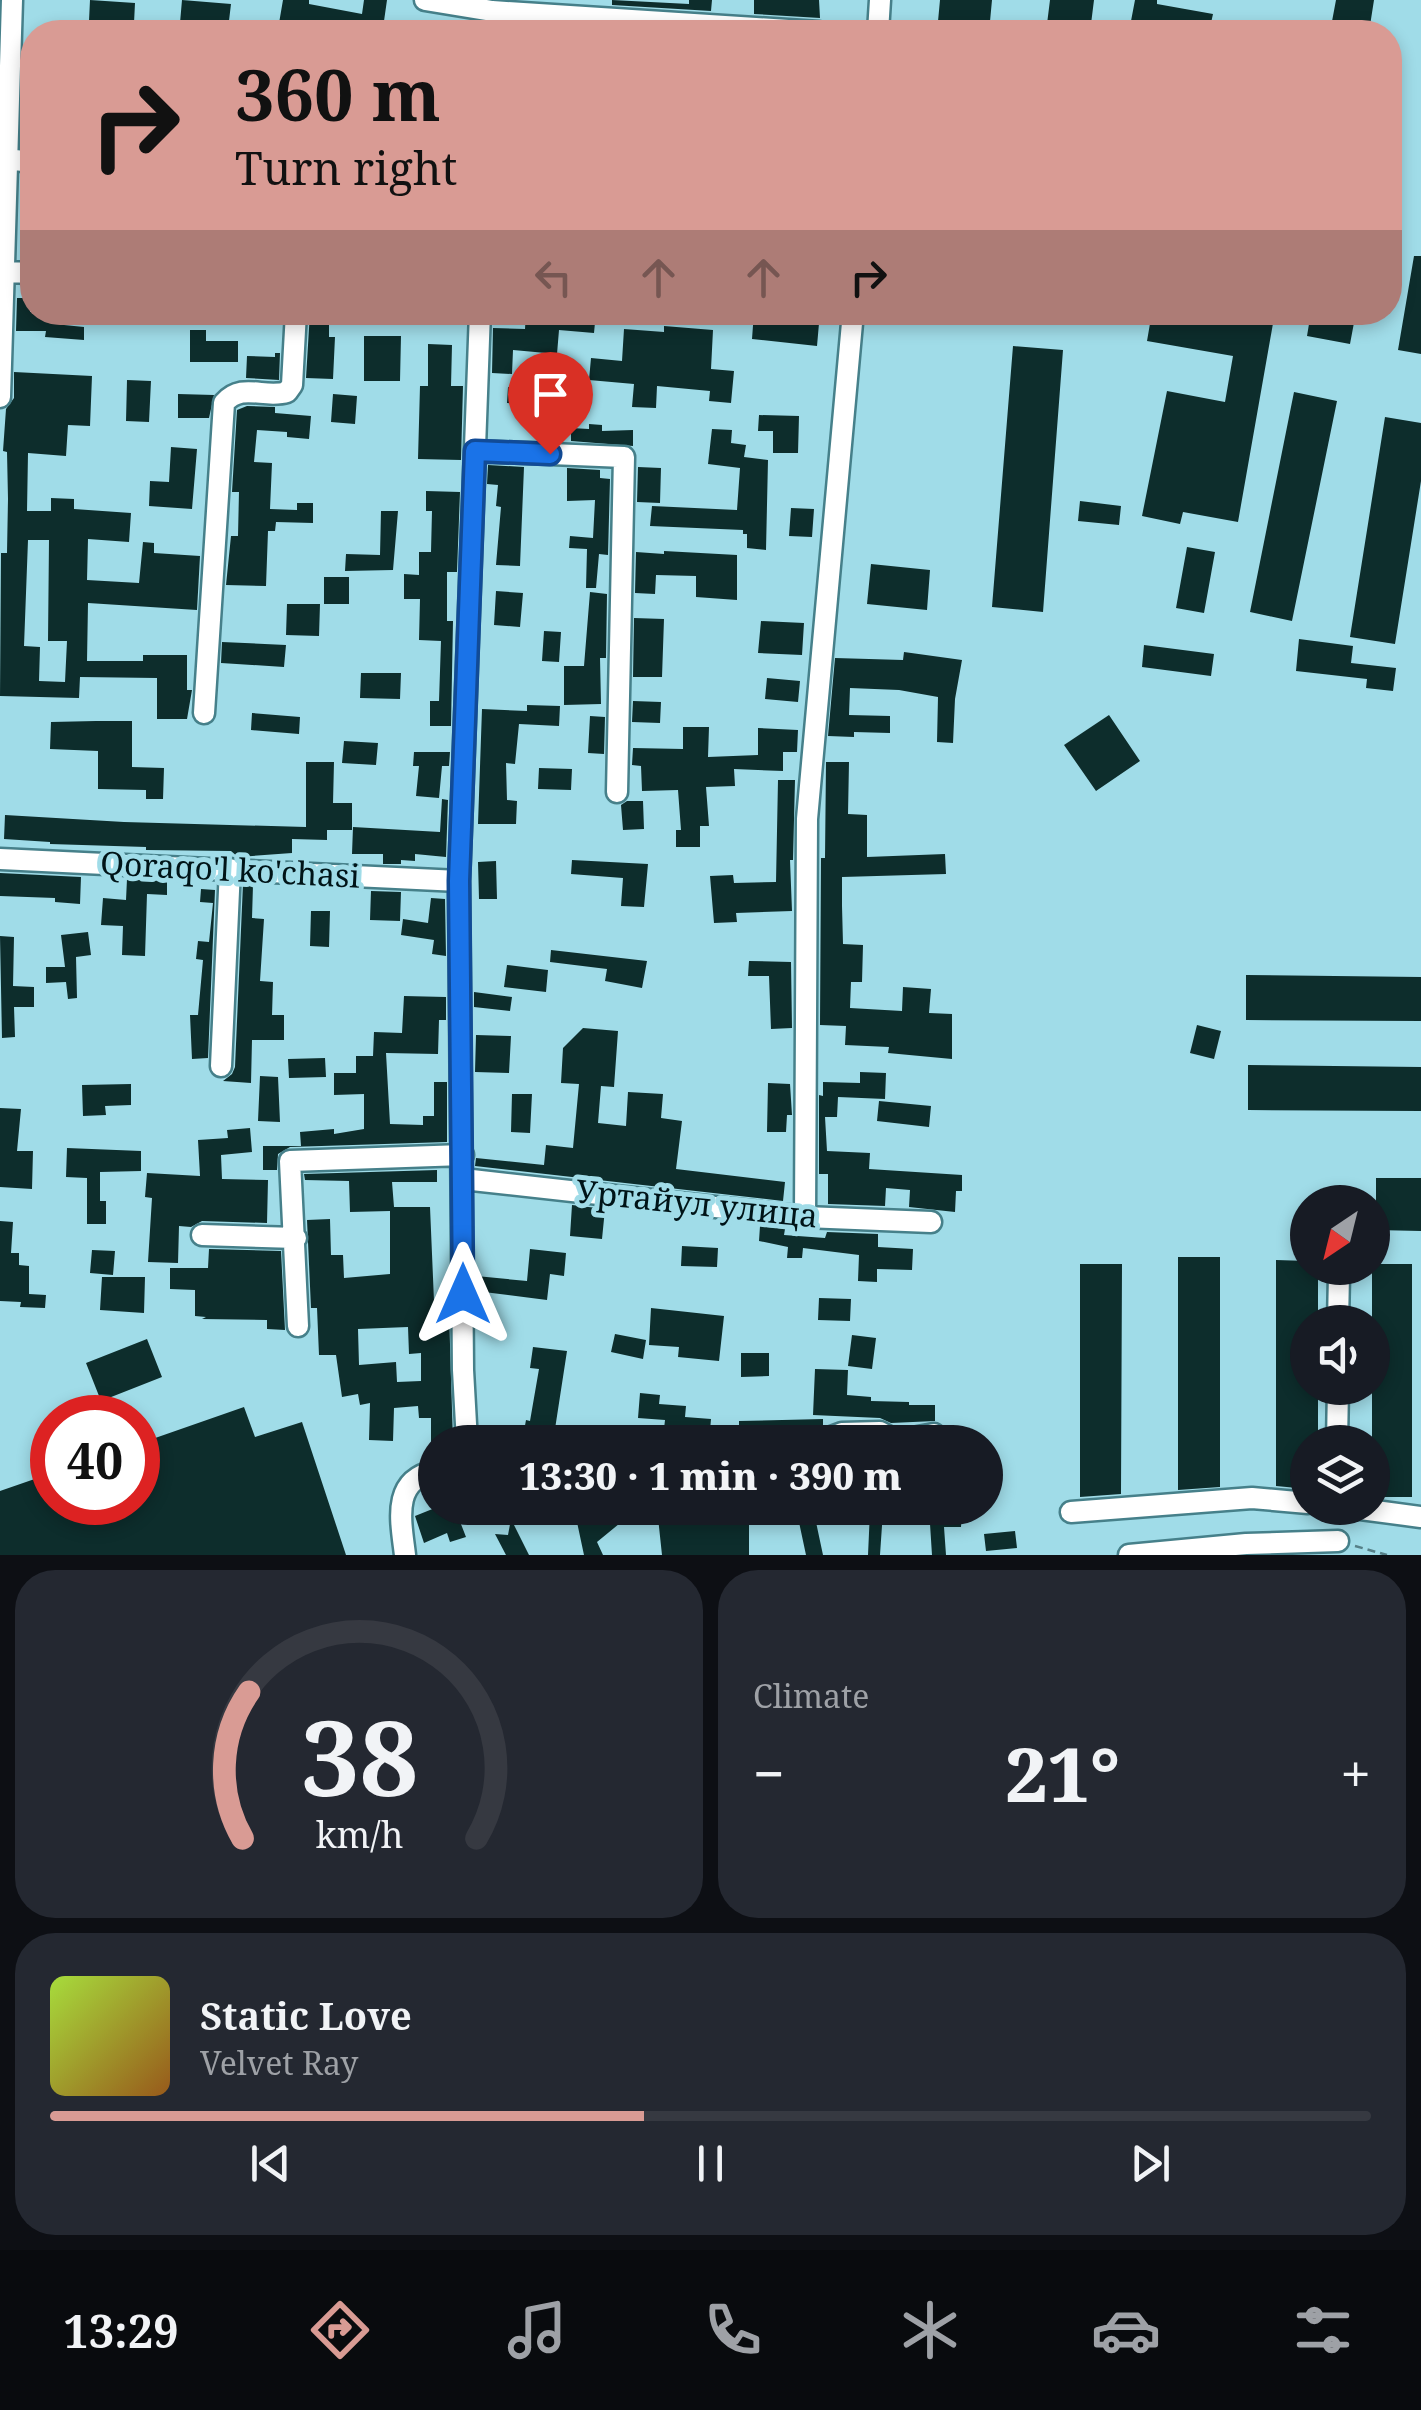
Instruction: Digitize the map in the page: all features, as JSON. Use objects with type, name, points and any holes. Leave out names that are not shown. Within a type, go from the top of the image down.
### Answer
[{"type":"street","points":[[0,397],[5,272],[2,187],[12,0]]},
{"type":"street","points":[[425,0],[492,14],[601,20]]},
{"type":"street","points":[[6,159],[20,161]]},
{"type":"street","points":[[5,272],[20,273]]},
{"type":"street","points":[[204,713],[224,403],[241,391],[276,395],[288,392],[292,384],[295,325]]},
{"type":"street","points":[[467,1425],[463,1370],[459,881],[480,325]]},
{"type":"street","points":[[805,1216],[807,819],[852,325]]},
{"type":"street","points":[[475,451],[624,456],[617,792]]},
{"type":"street","name":"Qoraqo'l ko'chasi","points":[[0,859],[459,881]]},
{"type":"street","points":[[221,1066],[230,869]]},
{"type":"street","points":[[298,1326],[290,1160],[463,1155]]},
{"type":"street","name":"Уртайул улица","points":[[463,1179],[805,1216],[930,1222]]},
{"type":"street","points":[[202,1235],[296,1238]]},
{"type":"street","points":[[404,1555],[400,1508],[403,1494],[418,1477]]},
{"type":"street","points":[[1071,1512],[1252,1498],[1290,1501]]},
{"type":"street","points":[[1390,1513],[1421,1517]]},
{"type":"street","points":[[1129,1555],[1246,1544],[1338,1541]]},
{"type":"path","points":[[1338,1541],[1387,1555]]},
{"type":"building","points":[[90,0],[135,3],[134,20],[89,20]]},
{"type":"building","points":[[182,0],[231,4],[229,20],[180,20]]},
{"type":"building","points":[[283,0],[309,0],[309,4],[362,14],[364,0],[387,0],[384,20],[280,20]]},
{"type":"building","points":[[612,0],[689,4],[689,0],[712,0],[711,11],[612,5]]},
{"type":"building","points":[[754,0],[819,0],[820,18],[754,14]]},
{"type":"building","points":[[940,0],[992,0],[990,20],[938,20]]},
{"type":"building","points":[[1050,0],[1094,0],[1092,20],[1048,20]]},
{"type":"building","points":[[1135,0],[1157,0],[1157,4],[1213,14],[1212,20],[1131,20]]},
{"type":"building","points":[[1336,0],[1374,0],[1371,20],[1332,20]]},
{"type":"building","points":[[1414,256],[1421,256],[1421,354],[1398,350]]},
{"type":"building","points":[[20,298],[20,325],[84,327],[84,340],[45,337],[46,331],[16,331]]},
{"type":"building","points":[[309,325],[329,325],[329,337],[335,337],[333,379],[306,378]]},
{"type":"building","points":[[525,325],[595,325],[594,333],[559,330],[557,354],[513,350],[512,374],[492,373],[493,328],[525,329]]},
{"type":"building","points":[[753,325],[819,325],[817,346],[752,339]]},
{"type":"building","points":[[1150,325],[1273,325],[1238,522],[1183,512],[1180,524],[1142,516],[1167,391],[1225,402],[1233,356],[1147,341]]},
{"type":"building","points":[[1309,325],[1354,325],[1350,344],[1307,336]]},
{"type":"building","points":[[664,326],[713,330],[711,369],[734,371],[731,403],[709,401],[710,391],[657,386],[656,408],[632,407],[634,384],[589,380],[591,358],[622,361],[624,329],[664,332]]},
{"type":"building","points":[[190,330],[206,330],[206,341],[238,341],[238,362],[190,362]]},
{"type":"building","points":[[364,336],[401,336],[400,381],[364,381]]},
{"type":"building","points":[[428,344],[452,345],[451,386],[463,386],[461,460],[418,459],[420,386],[428,386]]},
{"type":"building","points":[[1013,346],[1063,350],[1043,612],[992,607]]},
{"type":"building","points":[[275,353],[280,353],[279,380],[246,378],[247,356],[275,357]]},
{"type":"building","points":[[14,372],[92,376],[90,426],[68,425],[66,456],[28,453],[27,511],[51,511],[51,498],[74,499],[74,509],[131,513],[129,542],[88,539],[87,580],[139,583],[143,542],[154,543],[154,553],[200,556],[197,610],[88,603],[87,661],[143,661],[143,655],[187,655],[187,690],[192,690],[187,719],[157,719],[157,678],[80,677],[79,698],[0,696],[1,553],[7,553],[8,499],[7,452],[3,451],[6,409],[14,398]],"holes":[[[28,540],[49,540],[48,641],[67,641],[65,682],[39,681],[40,647],[24,646]]]},
{"type":"building","points":[[127,380],[151,381],[149,422],[126,421]]},
{"type":"building","points":[[508,387],[547,390],[546,406],[507,403]]},
{"type":"building","points":[[1294,392],[1337,401],[1292,621],[1250,612]]},
{"type":"building","points":[[178,394],[214,395],[209,418],[178,418]]},
{"type":"building","points":[[333,394],[357,396],[355,424],[331,422]]},
{"type":"building","points":[[247,406],[275,407],[275,413],[311,416],[309,439],[287,437],[287,432],[257,430],[254,462],[272,463],[270,509],[297,510],[297,503],[313,503],[313,523],[276,522],[275,531],[268,531],[266,586],[226,585],[231,536],[238,536],[239,492],[232,492],[237,410]]},
{"type":"building","points":[[759,415],[799,416],[798,453],[773,453],[773,431],[758,431]]},
{"type":"building","points":[[1385,417],[1421,423],[1421,481],[1395,644],[1350,637]]},
{"type":"building","points":[[589,424],[602,425],[602,431],[633,430],[633,446],[571,441],[571,428],[589,429]]},
{"type":"building","points":[[712,429],[732,430],[731,443],[746,445],[744,457],[768,460],[766,550],[747,548],[747,534],[743,530],[650,526],[652,506],[737,510],[740,468],[708,464]]},
{"type":"building","points":[[171,447],[197,449],[192,509],[149,506],[150,481],[169,482]]},
{"type":"building","points":[[488,465],[524,467],[520,566],[496,565],[501,507],[496,506],[498,485],[487,484]]},
{"type":"building","points":[[638,467],[661,468],[660,503],[637,502]]},
{"type":"building","points":[[567,468],[600,470],[600,478],[610,479],[608,555],[599,554],[596,588],[586,588],[587,549],[569,548],[570,536],[593,538],[595,500],[567,501]]},
{"type":"building","points":[[426,491],[460,492],[457,572],[447,572],[447,621],[453,621],[451,726],[430,726],[430,701],[439,701],[441,641],[419,640],[420,599],[404,599],[404,574],[419,575],[419,552],[431,552],[432,511],[426,511]]},
{"type":"building","points":[[1080,501],[1121,506],[1119,525],[1078,521]]},
{"type":"building","points":[[791,508],[814,509],[812,537],[789,536]]},
{"type":"building","points":[[381,511],[398,511],[393,570],[345,571],[346,554],[380,555]]},
{"type":"building","points":[[1187,547],[1215,552],[1204,613],[1176,608]]},
{"type":"building","points":[[636,552],[737,555],[737,600],[696,597],[696,576],[656,575],[655,594],[635,593]]},
{"type":"building","points":[[871,564],[930,570],[927,610],[867,604]]},
{"type":"building","points":[[324,577],[349,577],[349,604],[324,604]]},
{"type":"building","points":[[496,591],[523,593],[520,627],[494,625]]},
{"type":"building","points":[[590,592],[607,594],[606,658],[600,658],[601,704],[564,705],[564,666],[584,666]]},
{"type":"building","points":[[287,604],[320,604],[319,636],[286,635]]},
{"type":"building","points":[[634,618],[664,619],[662,677],[633,677]]},
{"type":"building","points":[[761,621],[804,623],[802,655],[758,653]]},
{"type":"building","points":[[544,631],[561,632],[559,662],[542,661]]},
{"type":"building","points":[[1299,639],[1353,646],[1351,663],[1396,668],[1393,691],[1366,688],[1367,679],[1296,671]]},
{"type":"building","points":[[222,642],[286,645],[284,667],[221,663]]},
{"type":"building","points":[[1144,645],[1214,654],[1211,676],[1142,667]]},
{"type":"building","points":[[904,652],[962,660],[953,743],[937,742],[938,697],[899,690],[850,688],[849,715],[890,716],[890,733],[828,736],[835,658],[903,660]]},
{"type":"building","points":[[361,673],[401,673],[400,699],[360,698]]},
{"type":"building","points":[[767,678],[800,681],[798,702],[765,699]]},
{"type":"building","points":[[633,701],[661,702],[660,723],[632,722]]},
{"type":"building","points":[[527,705],[560,706],[559,726],[519,724],[515,764],[506,763],[507,800],[517,801],[516,824],[478,824],[482,709],[527,711]]},
{"type":"building","points":[[252,713],[300,717],[299,734],[251,730]]},
{"type":"building","points":[[1109,715],[1140,761],[1096,791],[1064,745]]},
{"type":"building","points":[[590,716],[605,717],[604,754],[588,753]]},
{"type":"building","points":[[132,721],[132,767],[164,768],[163,799],[146,799],[146,790],[98,789],[98,751],[50,749],[51,722]]},
{"type":"building","points":[[683,727],[709,727],[708,757],[758,755],[758,728],[798,730],[797,752],[783,752],[783,771],[734,769],[735,786],[706,787],[709,826],[700,826],[700,847],[676,847],[676,830],[681,830],[678,790],[642,791],[641,766],[632,765],[633,748],[683,749]]},
{"type":"building","points":[[344,741],[378,743],[376,765],[342,763]]},
{"type":"building","points":[[414,752],[450,752],[449,766],[442,766],[439,798],[416,796],[419,766],[413,766]]},
{"type":"building","points":[[306,762],[334,762],[333,803],[352,803],[352,830],[327,830],[327,840],[292,839],[292,853],[238,857],[231,851],[146,850],[4,839],[5,815],[306,827]]},
{"type":"building","points":[[826,762],[849,762],[848,814],[867,815],[867,857],[945,854],[946,874],[842,877],[843,944],[863,945],[862,982],[851,982],[850,1008],[902,1011],[903,987],[931,989],[929,1013],[952,1014],[952,1059],[888,1053],[889,1047],[845,1045],[846,1026],[820,1025]]},
{"type":"building","points":[[539,768],[572,769],[571,790],[538,789]]},
{"type":"building","points":[[778,780],[795,780],[790,860],[792,911],[736,913],[737,922],[714,923],[710,876],[733,875],[734,883],[776,882]]},
{"type":"building","points":[[442,799],[448,800],[446,857],[415,854],[415,861],[383,864],[383,854],[352,854],[353,827],[440,832]]},
{"type":"building","points":[[643,801],[644,829],[623,830],[621,805]]},
{"type":"building","points":[[572,860],[648,864],[644,907],[621,906],[623,878],[571,874]]},
{"type":"building","points":[[496,861],[497,899],[479,899],[478,862]]},
{"type":"building","points":[[0,873],[81,877],[80,904],[55,902],[55,898],[0,896]]},
{"type":"building","points":[[127,879],[167,881],[167,895],[147,894],[145,956],[122,955],[123,926],[101,925],[103,898],[126,900]]},
{"type":"building","points":[[243,884],[253,885],[252,918],[264,919],[260,981],[273,982],[272,1015],[284,1015],[284,1040],[252,1040],[251,1083],[223,1081],[235,1067]]},
{"type":"building","points":[[201,889],[215,890],[208,1058],[192,1059],[190,1015],[198,1015],[203,960],[196,959],[198,941],[209,942],[213,903],[200,902]]},
{"type":"building","points":[[371,891],[401,892],[400,921],[370,920]]},
{"type":"building","points":[[431,898],[445,899],[446,956],[432,954],[434,940],[401,935],[403,919],[428,923]]},
{"type":"building","points":[[311,911],[330,911],[329,947],[310,946]]},
{"type":"building","points":[[88,932],[91,955],[76,957],[77,998],[68,999],[66,982],[46,983],[46,967],[65,967],[61,935]]},
{"type":"building","points":[[0,936],[14,937],[13,986],[34,987],[34,1007],[14,1007],[15,1037],[2,1038]]},
{"type":"building","points":[[551,950],[647,961],[642,988],[605,981],[607,969],[550,962]]},
{"type":"building","points":[[749,961],[791,962],[792,1028],[771,1029],[769,976],[748,976]]},
{"type":"building","points":[[507,965],[548,970],[546,992],[504,987]]},
{"type":"building","points":[[1246,975],[1421,977],[1421,1021],[1246,1020]]},
{"type":"building","points":[[474,992],[512,997],[510,1011],[474,1007]]},
{"type":"building","points":[[404,996],[446,997],[446,1020],[439,1020],[438,1054],[386,1053],[390,1124],[423,1125],[423,1116],[434,1116],[434,1082],[447,1082],[447,1142],[290,1147],[278,1154],[277,1170],[263,1170],[263,1146],[301,1146],[300,1132],[334,1129],[334,1134],[364,1129],[364,1094],[334,1095],[334,1073],[356,1073],[356,1056],[373,1056],[374,1032],[402,1033]]},
{"type":"building","points":[[1197,1025],[1221,1031],[1214,1059],[1190,1053]]},
{"type":"building","points":[[583,1028],[618,1031],[614,1087],[601,1086],[598,1123],[626,1126],[628,1092],[663,1094],[661,1118],[682,1121],[676,1169],[785,1182],[783,1201],[475,1166],[476,1158],[544,1165],[546,1145],[573,1148],[579,1084],[561,1083],[563,1048]]},
{"type":"building","points":[[476,1035],[511,1036],[509,1073],[475,1072]]},
{"type":"building","points":[[325,1058],[326,1077],[289,1078],[288,1059]]},
{"type":"building","points":[[1248,1065],[1421,1067],[1421,1111],[1248,1110]]},
{"type":"building","points":[[860,1072],[886,1073],[885,1099],[838,1097],[837,1117],[825,1117],[827,1151],[870,1153],[869,1169],[962,1175],[955,1212],[909,1207],[910,1190],[886,1188],[885,1206],[828,1204],[828,1174],[819,1174],[819,1095],[823,1096],[823,1082],[860,1083]]},
{"type":"building","points":[[260,1076],[278,1077],[280,1122],[258,1121]]},
{"type":"building","points":[[768,1083],[790,1084],[792,1115],[787,1115],[786,1132],[767,1132]]},
{"type":"building","points":[[131,1084],[131,1105],[105,1106],[106,1115],[83,1116],[82,1085]]},
{"type":"building","points":[[512,1094],[532,1094],[530,1133],[511,1132]]},
{"type":"building","points":[[879,1101],[931,1106],[929,1127],[877,1121]]},
{"type":"building","points":[[0,1108],[21,1109],[17,1151],[33,1151],[32,1189],[0,1187]]},
{"type":"building","points":[[250,1128],[252,1152],[221,1155],[222,1179],[268,1180],[267,1223],[202,1221],[191,1227],[179,1226],[178,1263],[148,1262],[152,1198],[145,1197],[147,1173],[200,1176],[198,1140],[228,1138],[227,1130]]},
{"type":"building","points":[[67,1148],[141,1151],[141,1171],[100,1172],[100,1201],[106,1201],[106,1224],[87,1224],[87,1178],[66,1177]]},
{"type":"building","points":[[437,1170],[437,1182],[392,1182],[394,1207],[430,1207],[434,1301],[440,1301],[441,1312],[449,1312],[452,1425],[431,1425],[431,1418],[419,1418],[418,1406],[394,1408],[393,1441],[369,1440],[370,1403],[360,1405],[358,1394],[342,1397],[336,1355],[319,1355],[317,1308],[311,1308],[307,1220],[330,1219],[331,1255],[343,1255],[344,1278],[390,1274],[390,1211],[350,1212],[349,1181],[305,1180],[304,1174]],"holes":[[[408,1327],[409,1354],[421,1353],[421,1381],[397,1382],[396,1362],[359,1365],[358,1329]]]},
{"type":"building","points":[[1376,1178],[1421,1178],[1421,1231],[1390,1230],[1390,1185],[1376,1185]]},
{"type":"building","points":[[572,1205],[605,1209],[602,1239],[570,1236]]},
{"type":"building","points":[[0,1221],[13,1222],[11,1253],[19,1253],[19,1265],[29,1266],[29,1294],[46,1295],[45,1308],[0,1301]]},
{"type":"building","points":[[760,1226],[785,1229],[784,1235],[825,1238],[827,1232],[878,1234],[878,1247],[913,1249],[912,1270],[877,1269],[877,1282],[858,1281],[859,1255],[803,1248],[802,1258],[787,1258],[788,1247],[759,1241]]},
{"type":"building","points":[[682,1246],[718,1248],[717,1267],[681,1266]]},
{"type":"building","points":[[209,1249],[281,1251],[285,1330],[267,1329],[267,1320],[195,1316],[195,1290],[170,1289],[170,1268],[208,1268]]},
{"type":"building","points":[[530,1249],[566,1253],[564,1276],[550,1274],[547,1300],[476,1291],[476,1276],[527,1281]]},
{"type":"building","points":[[92,1250],[115,1251],[113,1275],[90,1273]]},
{"type":"building","points":[[1178,1257],[1220,1257],[1220,1487],[1178,1490]]},
{"type":"building","points":[[1276,1260],[1290,1260],[1290,1285],[1318,1285],[1318,1305],[1290,1305],[1290,1405],[1318,1405],[1318,1425],[1290,1425],[1290,1487],[1276,1486]]},
{"type":"building","points":[[1080,1264],[1122,1264],[1121,1494],[1080,1497]]},
{"type":"building","points":[[1390,1264],[1412,1264],[1412,1497],[1390,1497],[1390,1425],[1372,1425],[1372,1405],[1390,1405],[1390,1305],[1372,1305],[1372,1285],[1390,1285]]},
{"type":"building","points":[[102,1277],[145,1277],[144,1313],[100,1310]]},
{"type":"building","points":[[819,1298],[851,1299],[850,1321],[818,1320]]},
{"type":"building","points":[[651,1308],[724,1316],[719,1361],[678,1357],[679,1347],[649,1345]]},
{"type":"building","points":[[615,1334],[646,1340],[643,1359],[611,1352]]},
{"type":"building","points":[[852,1335],[876,1338],[872,1369],[848,1366]]},
{"type":"building","points":[[147,1339],[162,1377],[116,1395],[99,1395],[86,1363]]},
{"type":"building","points":[[533,1347],[567,1351],[556,1425],[525,1425],[526,1420],[530,1421],[539,1369],[530,1368]]},
{"type":"building","points":[[741,1353],[769,1353],[769,1376],[741,1377]]},
{"type":"building","points":[[815,1369],[848,1370],[847,1395],[871,1397],[871,1401],[935,1405],[935,1421],[891,1423],[880,1418],[813,1415]]},
{"type":"building","points":[[640,1393],[660,1395],[659,1404],[686,1406],[685,1417],[711,1419],[710,1425],[664,1425],[665,1420],[638,1418]]},
{"type":"building","points":[[244,1407],[255,1437],[302,1422],[346,1555],[0,1555],[0,1491],[30,1481],[30,1525],[160,1525],[160,1436]]},
{"type":"building","points":[[823,1419],[823,1425],[739,1425],[739,1421]]},
{"type":"building","points":[[418,1525],[461,1525],[466,1537],[450,1542],[447,1533],[424,1543]]},
{"type":"building","points":[[510,1525],[514,1525],[529,1555],[506,1555],[495,1534],[508,1535]]},
{"type":"building","points":[[578,1525],[618,1525],[597,1542],[603,1555],[584,1555]]},
{"type":"building","points":[[659,1525],[749,1525],[749,1555],[662,1555]]},
{"type":"building","points":[[800,1525],[817,1525],[823,1555],[806,1555]]},
{"type":"building","points":[[869,1525],[882,1525],[880,1555],[868,1555]]},
{"type":"building","points":[[930,1525],[961,1525],[944,1527],[946,1555],[932,1555]]},
{"type":"building","points":[[1015,1531],[1017,1548],[986,1551],[984,1534]]},
{"type":"route","points":[[463,1294],[459,881],[475,451],[550,454]]}]
